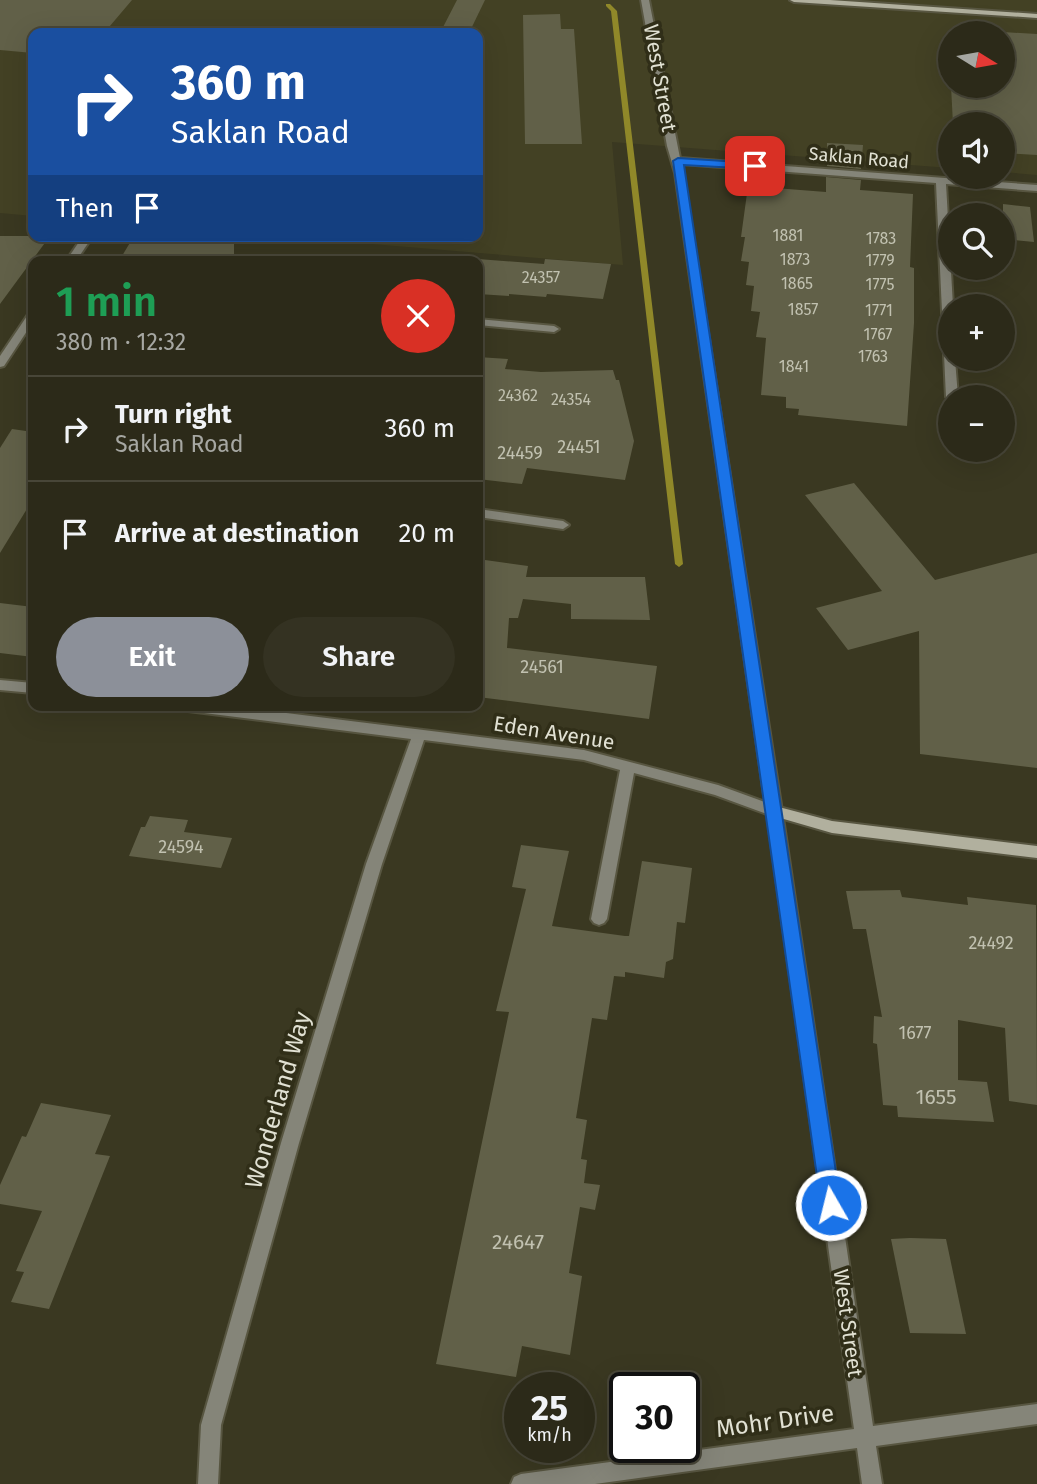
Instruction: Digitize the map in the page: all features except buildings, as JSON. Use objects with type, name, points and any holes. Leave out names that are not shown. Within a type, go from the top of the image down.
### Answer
[{"type":"main road","points":[[794,0],[879,3],[1037,16]]},
{"type":"main road","name":"Eden Avenue","points":[[775,811],[832,827],[1037,852]]},
{"type":"street","name":"West Street","points":[[645,0],[672,146],[678,161],[872,1484]]},
{"type":"street","name":"Saklan Road","points":[[678,161],[938,180]]},
{"type":"street","name":"Saklan Road","points":[[1015,186],[1037,188]]},
{"type":"street","points":[[941,189],[947,294]]},
{"type":"street","points":[[0,364],[28,322]]},
{"type":"street","points":[[483,322],[554,329]]},
{"type":"street","points":[[483,514],[563,525]]},
{"type":"street","points":[[0,685],[28,688]]},
{"type":"street","name":"Eden Avenue","points":[[228,711],[584,755],[718,790],[775,811]]},
{"type":"street","name":"Wonderland Way","points":[[208,1484],[211,1425],[290,1143],[374,864],[419,735]]},
{"type":"street","name":"Eden Avenue","points":[[599,919],[628,766]]},
{"type":"street","name":"Mohr Drive","points":[[521,1484],[864,1435],[1037,1414]]},
{"type":"shaded area","points":[[0,0],[1037,0],[1037,175],[1015,173],[1015,112],[938,112],[938,167],[612,142],[623,265],[348,242],[483,242],[483,28],[28,28],[28,216],[0,213]]},
{"type":"waterway","points":[[608,5],[614,11],[679,564]]},
{"type":"route","points":[[755,166],[678,161],[831,1205]]}]
